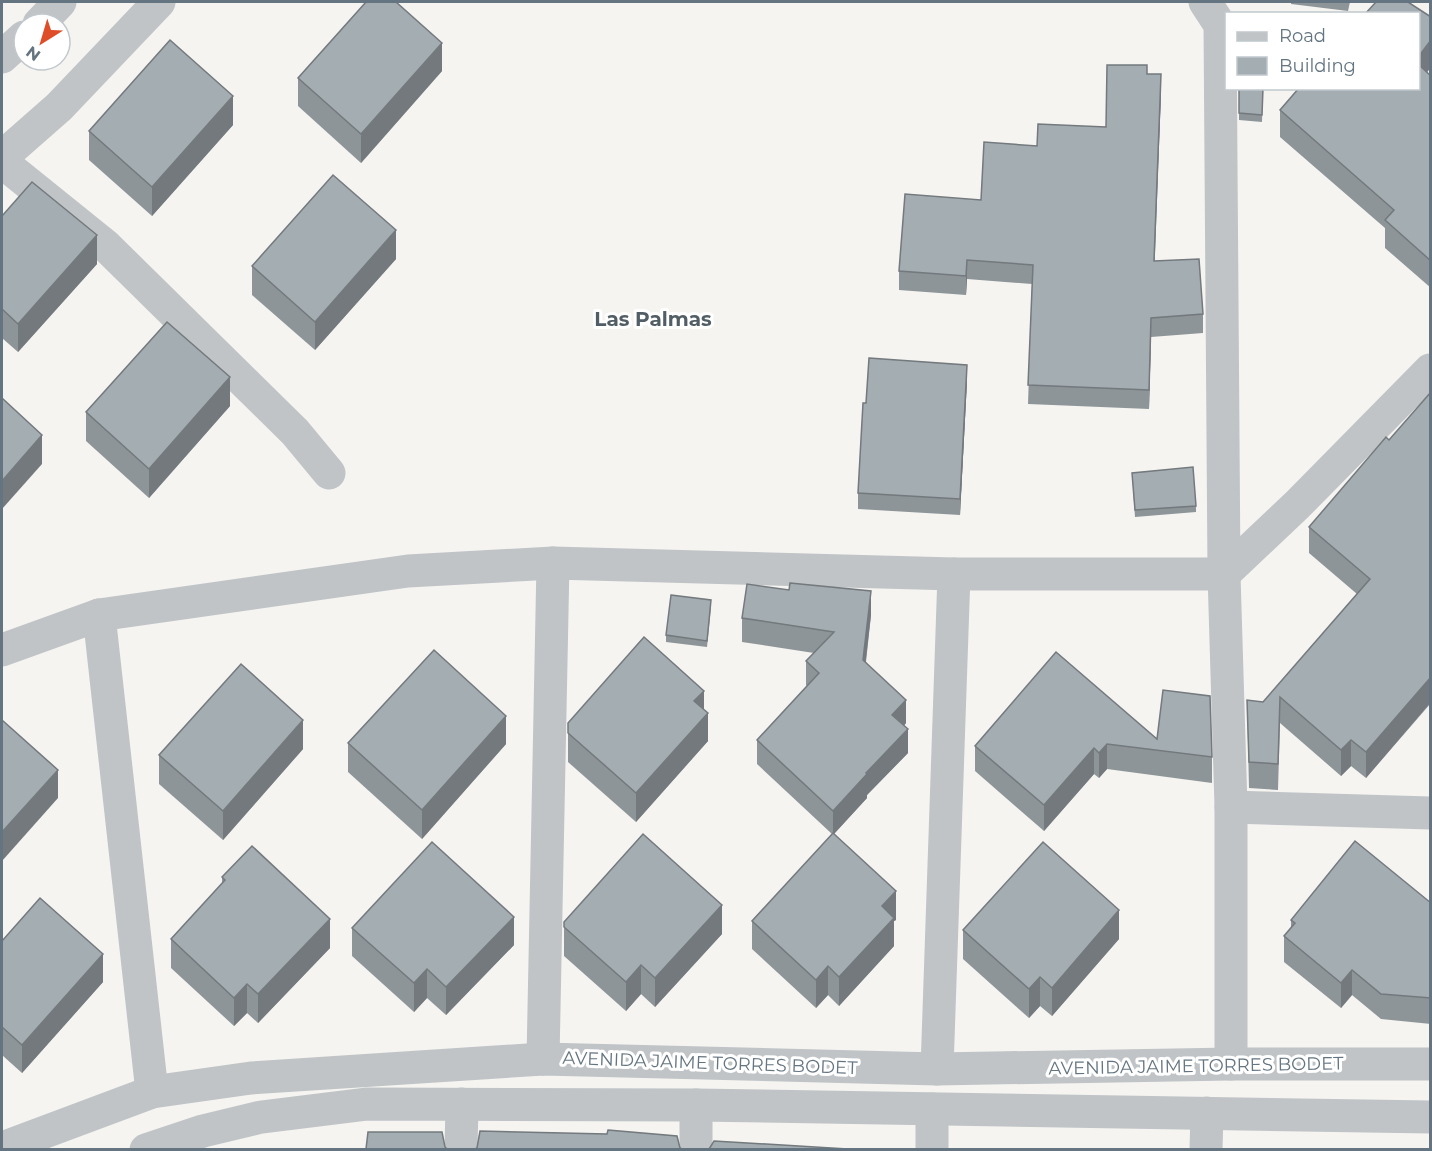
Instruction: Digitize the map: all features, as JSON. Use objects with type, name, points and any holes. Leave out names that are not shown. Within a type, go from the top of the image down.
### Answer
[{"type":"street","points":[[2,157],[58,107],[159,2]]},
{"type":"street","points":[[1205,2],[1220,25],[1224,574],[1231,807],[1231,1064]]},
{"type":"street","points":[[2,162],[105,245],[295,432],[329,473]]},
{"type":"street","points":[[2,650],[99,615],[408,571],[553,563],[954,574],[1224,574],[1297,505],[1431,370]]},
{"type":"street","points":[[543,1059],[553,563]]},
{"type":"street","points":[[937,1069],[954,574]]},
{"type":"street","points":[[99,615],[152,1092]]},
{"type":"street","points":[[1231,807],[1431,813]]},
{"type":"street","name":"AVENIDA JAIME TORRES BODET","points":[[2,1148],[152,1092],[251,1078],[543,1059],[937,1069],[1231,1064],[1431,1064]]},
{"type":"street","points":[[146,1149],[203,1140],[261,1117],[366,1104],[696,1105],[1431,1117]]},
{"type":"street","points":[[461,1149],[462,1104]]},
{"type":"street","points":[[696,1105],[696,1149]]},
{"type":"street","points":[[932,1109],[932,1149]]},
{"type":"street","points":[[1206,1149],[1207,1113]]},
{"type":"building","points":[[366,2],[396,2],[442,43],[361,134],[298,78]]},
{"type":"building","points":[[1376,2],[1408,2],[1431,17],[1431,40],[1420,55],[1420,12],[1367,12]]},
{"type":"building","points":[[170,40],[233,96],[152,187],[89,131]]},
{"type":"building","points":[[1107,65],[1147,65],[1147,74],[1161,74],[1154,261],[1199,259],[1203,314],[1151,318],[1149,390],[1028,385],[1033,265],[967,260],[966,276],[899,271],[905,194],[981,200],[984,142],[1037,146],[1038,124],[1106,127]]},
{"type":"building","points":[[1420,66],[1431,76],[1431,261],[1385,220],[1394,210],[1280,110],[1297,90],[1420,90]]},
{"type":"building","points":[[1239,90],[1263,90],[1262,115],[1239,113]]},
{"type":"building","points":[[333,175],[396,230],[315,322],[252,266]]},
{"type":"building","points":[[32,182],[97,235],[18,324],[2,309],[2,216]]},
{"type":"building","points":[[167,322],[230,377],[149,469],[86,412]]},
{"type":"building","points":[[869,358],[967,365],[960,499],[858,493],[863,403],[866,403]]},
{"type":"building","points":[[1431,392],[1431,677],[1366,752],[1351,740],[1341,750],[1280,697],[1278,764],[1249,762],[1247,700],[1263,702],[1370,579],[1309,527],[1386,437],[1389,440]]},
{"type":"building","points":[[2,398],[42,435],[2,481]]},
{"type":"building","points":[[1193,467],[1196,506],[1135,510],[1132,473]]},
{"type":"building","points":[[790,583],[871,591],[863,660],[906,700],[892,715],[908,729],[833,811],[757,740],[819,673],[806,661],[834,632],[742,618],[747,584],[789,590]]},
{"type":"building","points":[[671,595],[711,600],[707,641],[666,635]]},
{"type":"building","points":[[644,637],[704,691],[694,701],[708,713],[636,793],[568,733],[568,723]]},
{"type":"building","points":[[434,650],[506,716],[422,810],[348,743]]},
{"type":"building","points":[[1056,652],[1157,739],[1163,690],[1210,696],[1212,757],[1107,744],[1099,753],[1094,748],[1044,805],[975,746]]},
{"type":"building","points":[[241,664],[303,720],[223,811],[159,755]]},
{"type":"building","points":[[2,720],[58,770],[2,832]]},
{"type":"building","points":[[833,833],[896,891],[882,906],[894,918],[839,977],[828,966],[816,980],[752,921]]},
{"type":"building","points":[[643,834],[722,905],[655,978],[641,965],[626,982],[564,927],[564,922]]},
{"type":"building","points":[[1355,841],[1431,903],[1431,998],[1381,994],[1352,970],[1341,983],[1284,936],[1295,923],[1291,920]]},
{"type":"building","points":[[432,842],[514,917],[446,987],[427,969],[414,983],[352,928]]},
{"type":"building","points":[[1043,842],[1119,910],[1052,988],[1040,977],[1029,989],[963,930]]},
{"type":"building","points":[[252,846],[330,919],[258,994],[247,984],[234,998],[171,939],[225,880],[222,877]]},
{"type":"building","points":[[40,898],[103,954],[22,1045],[2,1027],[2,941]]},
{"type":"building","points":[[608,1130],[677,1136],[682,1149],[475,1149],[480,1131],[607,1134]]},
{"type":"building","points":[[368,1132],[442,1132],[447,1149],[366,1149]]},
{"type":"building","points":[[714,1141],[848,1149],[709,1149]]},
{"type":"district","name":"Las Palmas","points":[[653,319]]}]
